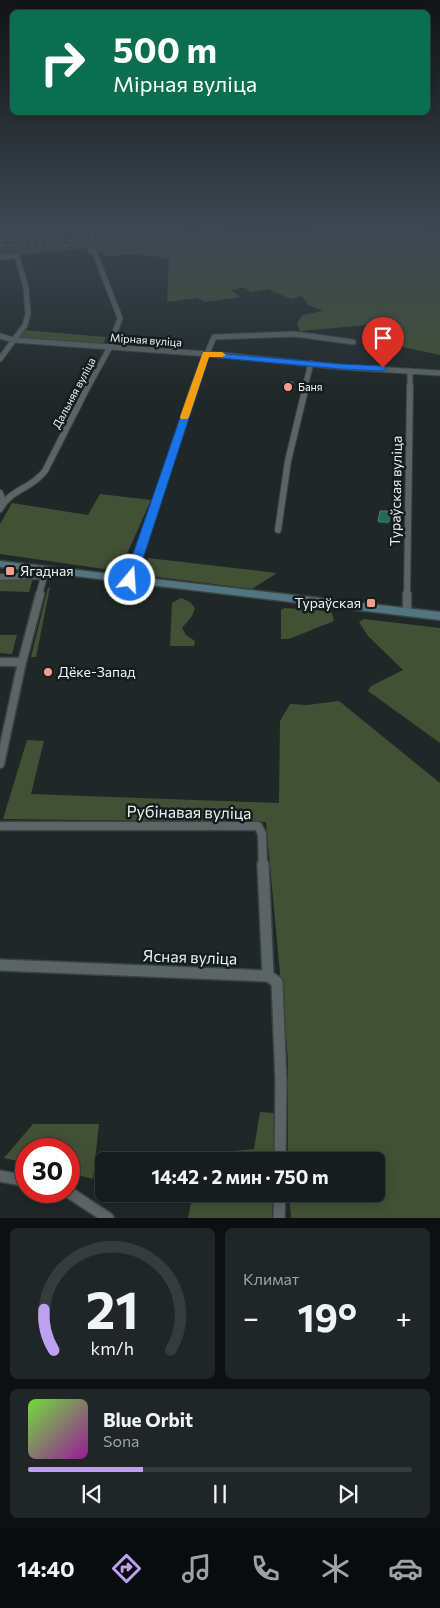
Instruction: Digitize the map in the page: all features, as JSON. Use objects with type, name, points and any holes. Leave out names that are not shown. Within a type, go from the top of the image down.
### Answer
[{"type":"main road","points":[[0,564],[45,573],[130,580],[440,616]]},
{"type":"street","points":[[0,359],[27,322],[28,303],[24,285]]},
{"type":"street","name":"Дальняя вуліца","points":[[2,505],[12,494],[37,481],[46,471],[75,410],[110,348],[120,318],[107,285]]},
{"type":"street","points":[[130,580],[206,354],[214,337],[295,334],[353,342]]},
{"type":"street","name":"Мірная вуліца","points":[[0,336],[13,340],[440,373]]},
{"type":"street","points":[[278,530],[288,461],[310,363]]},
{"type":"street","name":"Тураўская вуліца","points":[[407,612],[410,371]]},
{"type":"street","points":[[0,492],[2,505]]},
{"type":"street","points":[[0,577],[45,573],[22,662],[0,764]]},
{"type":"street","points":[[0,662],[22,662]]},
{"type":"street","name":"Рубінавая вуліца","points":[[0,826],[258,826],[262,834],[268,976]]},
{"type":"street","name":"Ясная вуліца","points":[[0,965],[268,976]]},
{"type":"street","points":[[268,976],[277,982],[281,1082],[280,1152]]},
{"type":"street","points":[[0,1176],[15,1179]]},
{"type":"street","points":[[80,1200],[108,1218]]},
{"type":"street","points":[[279,1218],[280,1202]]},
{"type":"green space","points":[[168,285],[440,285],[440,355],[403,347],[367,325],[300,331],[297,323],[303,315],[323,311],[308,305],[302,296],[291,299],[268,289],[251,292],[243,287],[231,290],[240,297],[205,302],[197,298],[167,302]]},
{"type":"green space","points":[[24,330],[106,337],[103,345],[19,338]]},
{"type":"green space","points":[[100,494],[151,500],[122,565],[104,569],[0,554],[0,524],[12,503],[88,515]]},
{"type":"green space","points":[[148,558],[277,573],[252,589],[143,575]]},
{"type":"green space","points":[[33,578],[29,592],[0,591],[0,579]]},
{"type":"green space","points":[[50,587],[36,657],[31,657],[48,588]]},
{"type":"green space","points":[[181,598],[190,602],[195,608],[192,616],[182,628],[186,635],[195,641],[194,646],[170,646],[172,603]]},
{"type":"green space","points":[[285,608],[329,611],[332,613],[334,621],[289,639],[281,639],[281,610]]},
{"type":"green space","points":[[364,619],[440,628],[440,743],[368,691],[371,686],[403,670],[368,636],[359,622]]},
{"type":"green space","points":[[0,635],[17,635],[12,654],[0,653]]},
{"type":"green space","points":[[339,701],[440,783],[440,1218],[291,1218],[290,1202],[385,1202],[385,1152],[288,1152],[288,1060],[266,822],[3,819],[27,740],[44,741],[31,794],[279,803],[280,721],[290,704],[307,705]]},
{"type":"green space","points":[[260,1112],[275,1113],[274,1152],[222,1152],[254,1149]]},
{"type":"green space","points":[[33,1124],[99,1124],[93,1179],[80,1176],[80,1138],[21,1138]]},
{"type":"green space","points":[[15,1145],[15,1160],[4,1158]]},
{"type":"green space","points":[[273,1202],[272,1218],[188,1218],[191,1203]]},
{"type":"building","name":"Баня","points":[[284,382],[293,382],[292,388],[283,388]]},
{"type":"building","points":[[380,511],[390,511],[389,522],[378,521]]},
{"type":"slow traffic","points":[[184,417],[206,354],[222,355]]},
{"type":"place","name":"Баня","points":[[288,387]]},
{"type":"place","name":"Ягадная","points":[[10,571]]},
{"type":"place","name":"Тураўская","points":[[371,603]]},
{"type":"place","name":"Дёке-Запад","points":[[48,672]]},
{"type":"route","points":[[130,580],[206,354],[341,367],[383,368]]}]
